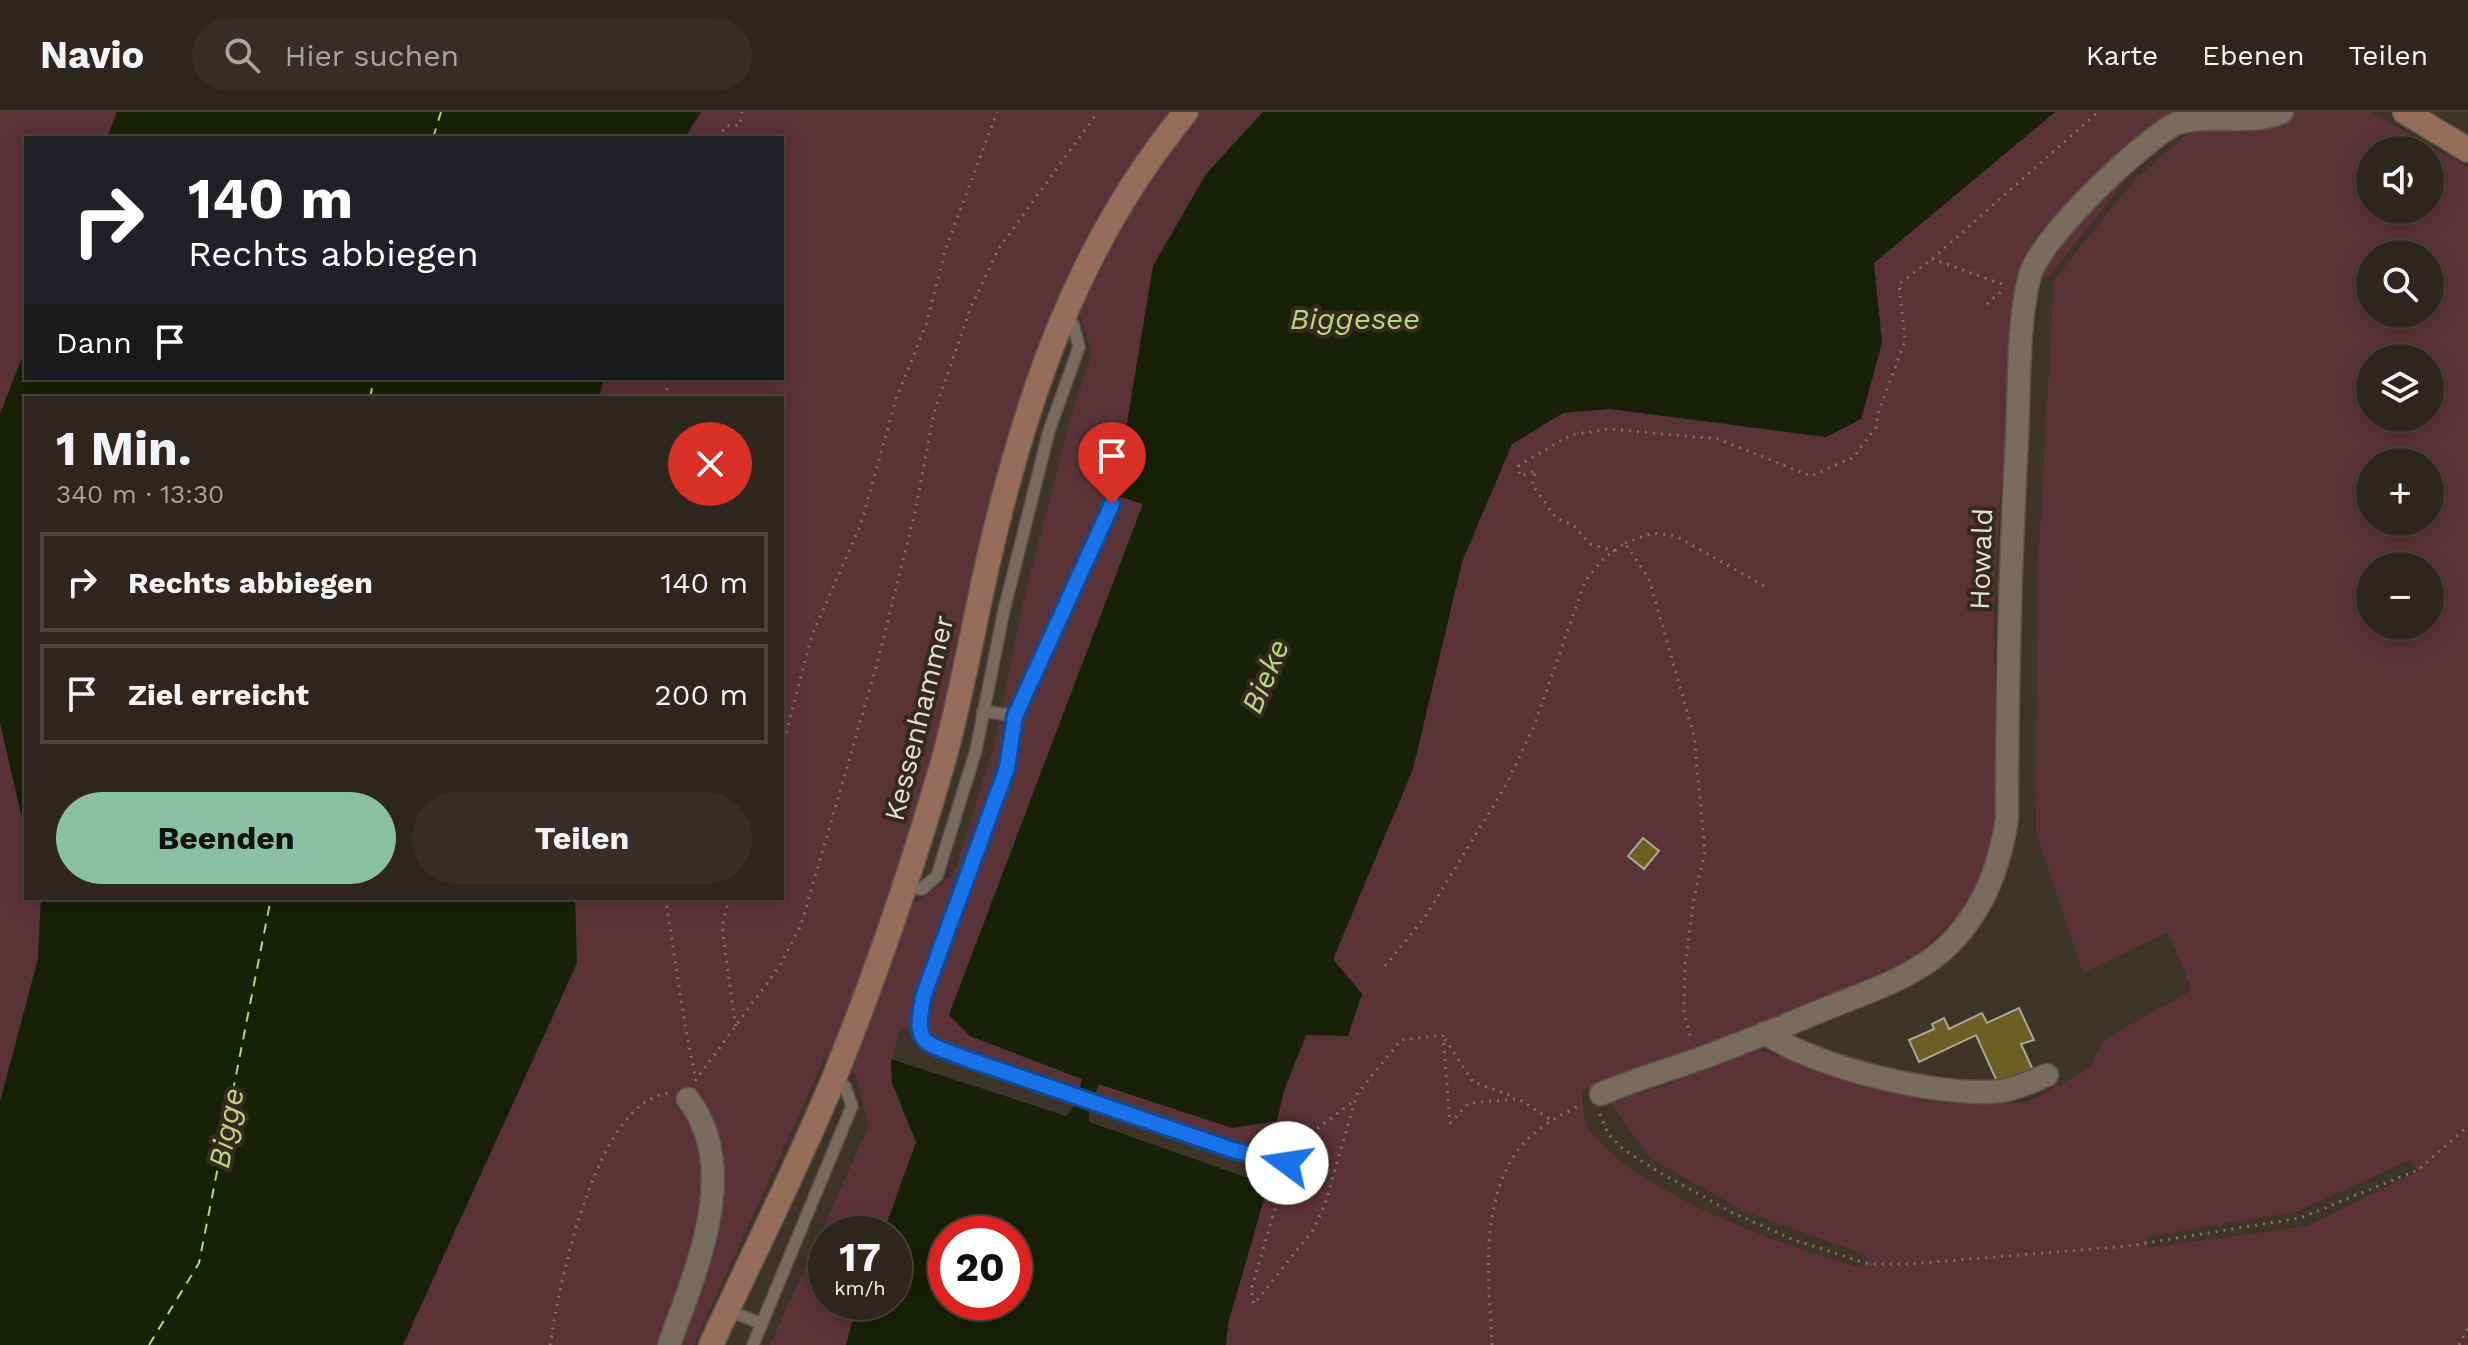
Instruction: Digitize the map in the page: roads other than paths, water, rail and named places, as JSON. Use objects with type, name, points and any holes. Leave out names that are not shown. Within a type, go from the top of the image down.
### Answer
[{"type":"main road","name":"Kessenhammer","points":[[711,1345],[833,1081],[903,888],[944,759],[991,550],[1034,389],[1079,281],[1124,195],[1186,112]]},
{"type":"main road","points":[[2405,112],[2468,150]]},
{"type":"street","name":"Howald","points":[[1601,1094],[1696,1060],[1896,980],[1932,960],[1957,936],[1992,881],[2007,819],[2009,587],[2020,366],[2028,285],[2034,265],[2077,210],[2113,175],[2175,125],[2196,117],[2227,115],[2256,118],[2282,112]]},
{"type":"street","points":[[1765,1033],[1790,1050],[1904,1085],[1998,1091],[2047,1075]]},
{"type":"street","points":[[669,1345],[702,1247],[712,1190],[712,1156],[692,1089]]},
{"type":"lane","points":[[903,888],[922,889],[937,876],[976,750],[1004,610],[1049,431],[1079,347],[1073,324],[1064,316]]},
{"type":"lane","points":[[1112,504],[1015,716],[1007,768],[924,994],[918,1024],[925,1043],[1233,1150],[1287,1163]]},
{"type":"lane","points":[[983,711],[1015,716]]},
{"type":"lane","points":[[753,1345],[852,1106],[845,1086],[833,1081]]},
{"type":"lane","points":[[727,1310],[760,1323]]},
{"type":"water","points":[[117,112],[701,112],[686,136],[108,136]]},
{"type":"water","name":"Biggesee","points":[[1263,112],[2055,112],[1874,263],[1882,343],[1861,419],[1826,437],[1610,409],[1563,413],[1512,444],[1462,562],[1413,769],[1333,959],[1362,994],[1348,1036],[1306,1035],[1284,1090],[1277,1121],[1232,1128],[1099,1084],[1089,1109],[1089,1122],[1268,1185],[1228,1324],[1226,1345],[846,1345],[853,1320],[912,1320],[912,1216],[889,1216],[916,1142],[892,1083],[891,1059],[1066,1116],[1076,1104],[1082,1079],[970,1036],[949,1015],[1143,504],[1115,495],[1153,266],[1206,174]]},
{"type":"water","points":[[24,353],[24,380],[604,380],[600,396],[24,396],[24,826],[0,723],[0,414]]},
{"type":"water","name":"Bigge","points":[[41,900],[575,900],[577,963],[403,1345],[0,1345],[0,1102],[38,959]]},
{"type":"water label","name":"Bieke","points":[[1265,676]]}]
